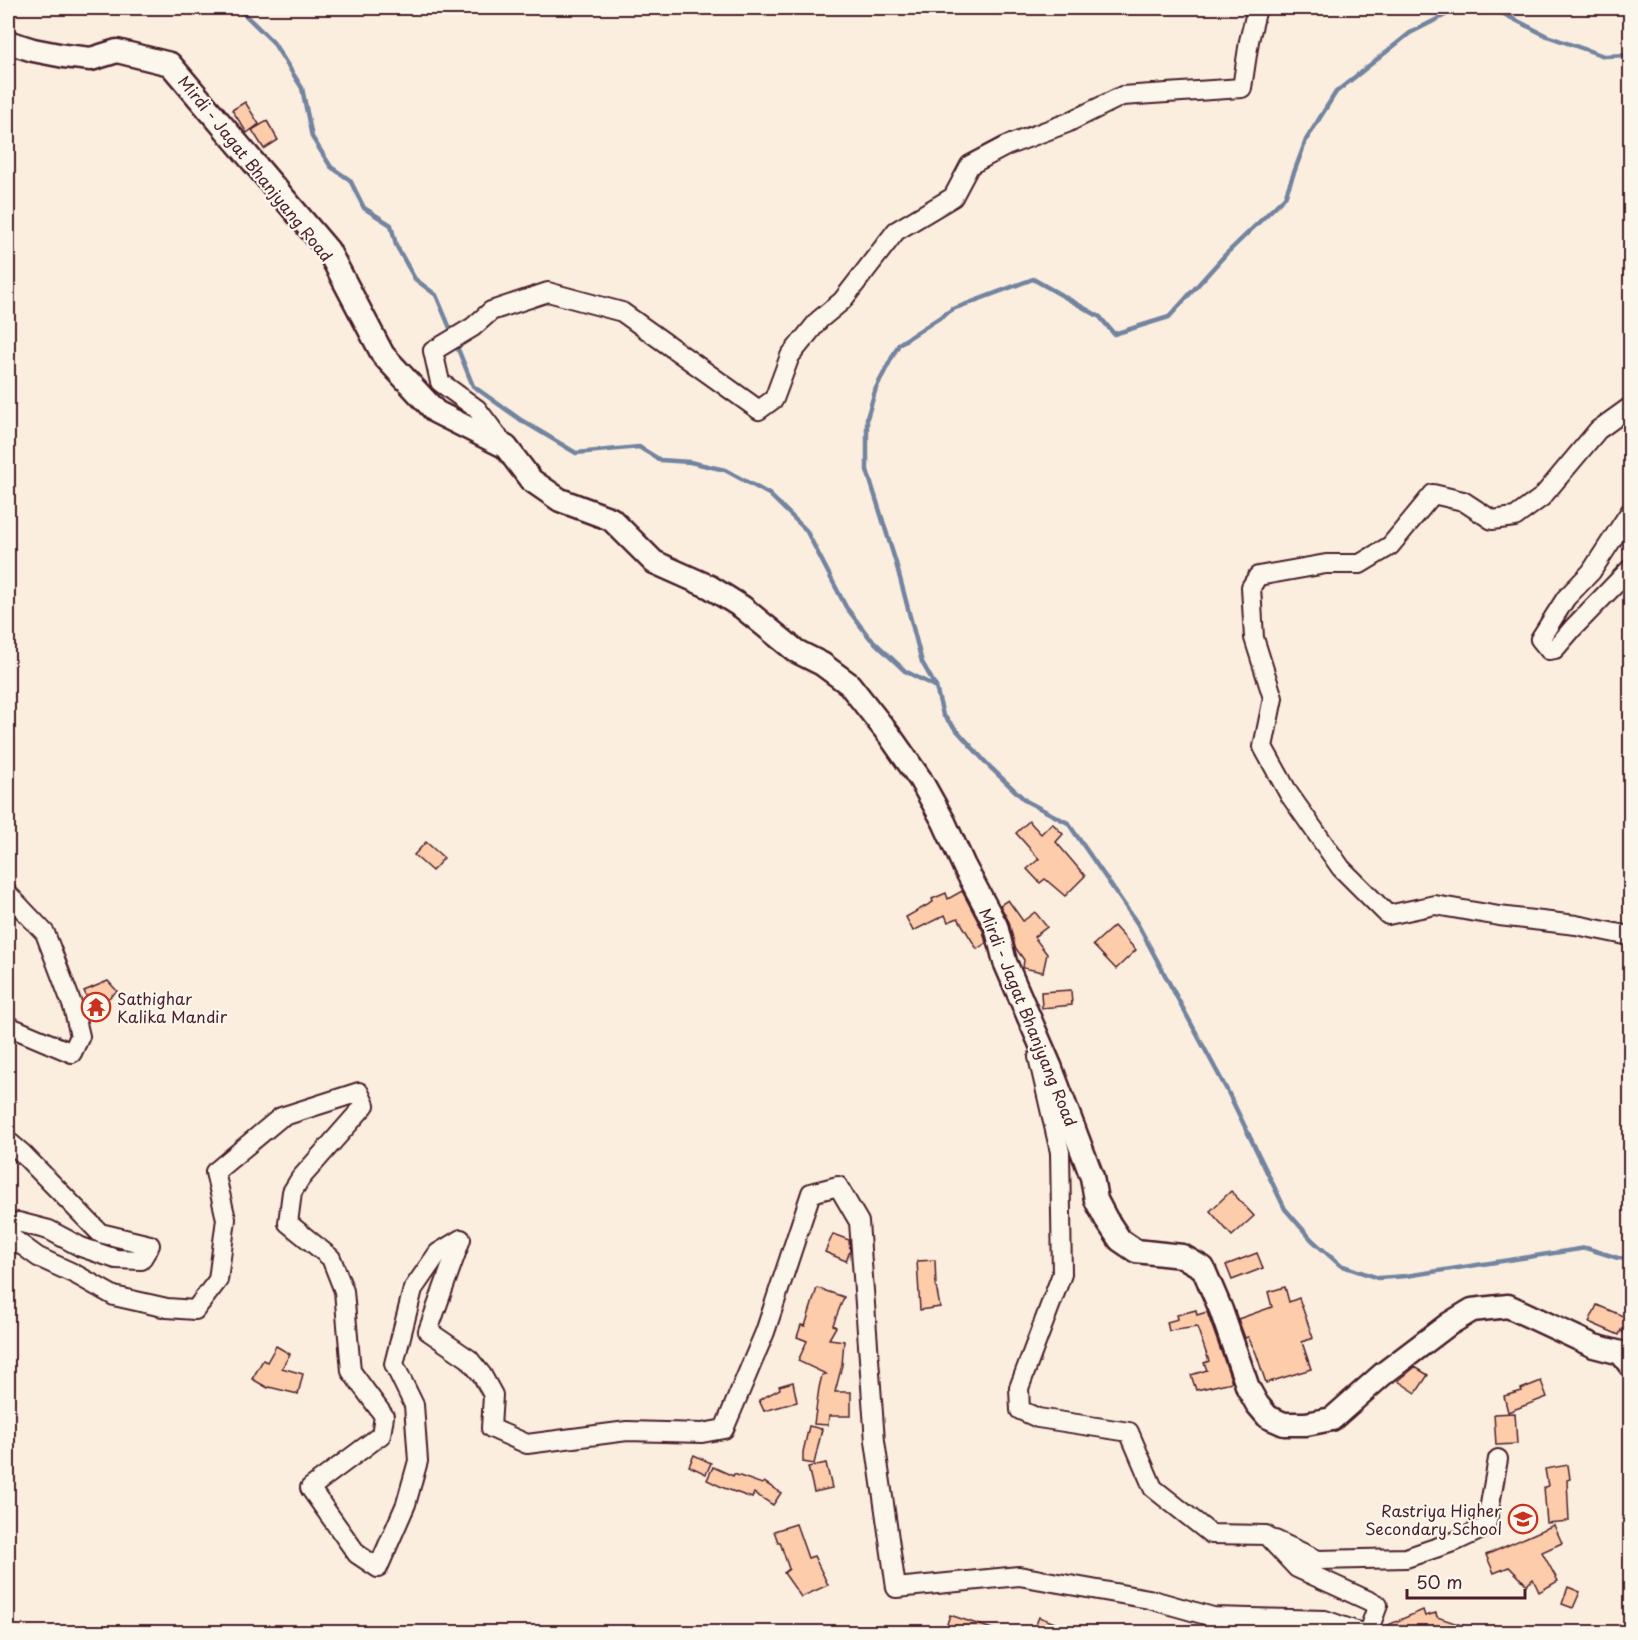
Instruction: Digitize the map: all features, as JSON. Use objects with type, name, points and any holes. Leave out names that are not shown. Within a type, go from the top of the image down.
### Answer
[{"type":"street","points":[[506,447],[477,409],[440,382],[433,351],[473,327],[491,311],[548,292],[622,312],[759,410],[774,399],[790,356],[819,320],[842,301],[896,231],[953,197],[970,165],[1006,146],[1067,123],[1122,96],[1242,88],[1257,8]]},
{"type":"street","name":"Mirdi - Jagat Bhanjyang Road","points":[[8,42],[64,56],[91,58],[117,51],[170,64],[328,250],[383,355],[436,412],[506,447],[531,480],[560,500],[611,519],[654,562],[710,586],[742,607],[796,651],[822,664],[849,684],[920,778],[996,926],[1005,962],[1092,1177],[1096,1200],[1106,1219],[1120,1240],[1136,1251],[1182,1256],[1203,1268],[1221,1310],[1248,1388],[1268,1417],[1284,1424],[1306,1424],[1332,1419],[1383,1374],[1449,1324],[1472,1310],[1508,1306],[1594,1346],[1621,1353],[1630,1365]]},
{"type":"street","points":[[1630,407],[1598,430],[1542,497],[1515,517],[1492,520],[1462,501],[1433,494],[1390,546],[1360,564],[1326,564],[1258,576],[1251,587],[1254,638],[1273,698],[1263,747],[1289,794],[1341,868],[1388,915],[1435,905],[1499,916],[1576,924],[1630,936]]},
{"type":"street","points":[[1630,512],[1591,572],[1566,598],[1540,639],[1549,650],[1555,649],[1630,569]]},
{"type":"street","points":[[8,894],[45,933],[74,1006],[80,1036],[72,1053],[8,1026]]},
{"type":"street","points":[[1027,1012],[1060,1152],[1062,1274],[1019,1388],[1020,1410],[1038,1418],[1129,1432],[1153,1488],[1211,1534],[1266,1535],[1318,1560],[1406,1558],[1456,1541],[1486,1527],[1498,1459]]},
{"type":"street","points":[[8,1235],[38,1257],[114,1296],[167,1308],[195,1310],[218,1280],[226,1219],[215,1172],[281,1117],[359,1092],[365,1105],[300,1179],[292,1192],[288,1223],[331,1258],[344,1291],[351,1371],[384,1416],[381,1435],[310,1488],[357,1554],[378,1568],[406,1504],[418,1461],[414,1405],[394,1364],[414,1289],[438,1253],[461,1239],[428,1331],[469,1359],[482,1375],[493,1395],[490,1428],[527,1444],[627,1431],[702,1433],[724,1429],[765,1332],[811,1193],[838,1186],[859,1222],[874,1441],[896,1588],[1019,1576],[1149,1599],[1213,1617],[1325,1620],[1359,1632]]},
{"type":"street","points":[[8,1141],[100,1233],[150,1245],[141,1260],[116,1259],[81,1247],[49,1230],[18,1222],[8,1229]]},
{"type":"street","points":[[1266,1535],[1297,1568],[1378,1605],[1368,1632]]},
{"type":"building","points":[[245,102],[259,124],[247,133],[232,110]]},
{"type":"building","points":[[267,121],[278,140],[264,149],[252,130]]},
{"type":"building","points":[[1029,821],[1041,834],[1052,823],[1063,834],[1056,842],[1085,876],[1065,896],[1045,879],[1040,883],[1027,869],[1039,859],[1016,833]]},
{"type":"building","points":[[426,842],[444,858],[432,871],[414,855]]},
{"type":"building","points":[[962,891],[983,931],[986,943],[977,949],[958,918],[948,922],[945,915],[913,931],[906,917],[933,902],[932,899],[946,893],[948,899]]},
{"type":"building","points":[[1008,900],[1023,921],[1035,912],[1047,927],[1034,937],[1047,954],[1043,972],[1023,968],[1024,960],[1015,947],[1009,922],[1000,905]]},
{"type":"building","points":[[1114,926],[1136,950],[1116,969],[1093,945]]},
{"type":"building","points":[[108,981],[117,991],[93,1011],[84,991]]},
{"type":"building","points":[[1071,990],[1072,1005],[1042,1008],[1041,992]]},
{"type":"building","points":[[1231,1191],[1254,1216],[1232,1236],[1210,1211]]},
{"type":"building","points":[[833,1234],[849,1240],[850,1251],[846,1261],[825,1252]]},
{"type":"building","points":[[1257,1253],[1263,1268],[1232,1280],[1226,1265]]},
{"type":"building","points":[[935,1260],[940,1307],[920,1310],[917,1261]]},
{"type":"building","points":[[1285,1287],[1289,1302],[1299,1298],[1313,1338],[1302,1342],[1311,1369],[1266,1383],[1256,1353],[1248,1337],[1245,1338],[1238,1319],[1272,1307],[1268,1292]]},
{"type":"building","points":[[817,1288],[844,1297],[833,1325],[836,1327],[829,1339],[844,1341],[842,1365],[835,1392],[851,1392],[851,1416],[829,1416],[828,1425],[814,1424],[822,1375],[826,1374],[798,1361],[807,1341],[797,1337],[801,1325],[805,1326]]},
{"type":"building","points":[[1597,1305],[1630,1319],[1630,1339],[1621,1330],[1619,1335],[1589,1322]]},
{"type":"building","points":[[1196,1310],[1197,1315],[1207,1312],[1232,1382],[1196,1390],[1191,1375],[1207,1370],[1204,1363],[1209,1361],[1197,1327],[1169,1331],[1167,1322],[1178,1319],[1177,1315]]},
{"type":"building","points":[[276,1346],[290,1354],[282,1368],[303,1374],[298,1394],[268,1388],[252,1379],[263,1360],[267,1362]]},
{"type":"building","points":[[1415,1367],[1428,1375],[1416,1393],[1398,1381]]},
{"type":"building","points":[[1541,1381],[1547,1397],[1508,1412],[1504,1396],[1522,1391],[1521,1389]]},
{"type":"building","points":[[793,1382],[797,1402],[764,1411],[759,1400],[780,1389],[779,1386]]},
{"type":"building","points":[[1515,1413],[1517,1444],[1496,1445],[1494,1414]]},
{"type":"building","points":[[809,1426],[822,1429],[814,1464],[803,1462]]},
{"type":"building","points":[[694,1455],[711,1463],[706,1474],[689,1466]]},
{"type":"building","points":[[826,1463],[832,1488],[814,1492],[808,1467]]},
{"type":"building","points":[[1568,1465],[1569,1521],[1547,1523],[1544,1487],[1548,1486],[1545,1469]]},
{"type":"building","points":[[713,1467],[733,1476],[734,1474],[762,1484],[764,1482],[781,1493],[773,1505],[754,1493],[752,1498],[724,1488],[707,1480]]},
{"type":"building","points":[[796,1524],[808,1558],[814,1556],[828,1585],[801,1597],[784,1573],[789,1569],[774,1531]]},
{"type":"building","points":[[1554,1525],[1562,1543],[1542,1552],[1558,1581],[1539,1592],[1533,1579],[1527,1585],[1509,1567],[1494,1573],[1486,1555]]},
{"type":"building","points":[[1568,1587],[1580,1592],[1573,1608],[1562,1604]]},
{"type":"building","points":[[1423,1610],[1425,1616],[1436,1613],[1437,1617],[1476,1630],[1476,1632],[1380,1632],[1381,1628]]},
{"type":"building","points":[[950,1615],[995,1630],[994,1632],[965,1632],[946,1627]]},
{"type":"building","points":[[1039,1617],[1076,1631],[1076,1632],[1033,1632]]},
{"type":"waterway","points":[[238,8],[273,42],[302,88],[312,137],[331,167],[350,180],[364,208],[391,225],[396,245],[415,279],[436,295],[452,333]]},
{"type":"waterway","points":[[1459,8],[1410,33],[1336,92],[1306,140],[1285,197],[1226,254],[1169,317],[1114,334],[1100,317],[1033,279],[953,309],[899,344],[876,388],[867,418],[867,470],[896,563],[922,662],[936,687],[943,715],[989,766],[1026,801],[1068,823],[1137,923],[1228,1092],[1285,1209],[1312,1240],[1340,1265],[1378,1278],[1406,1276],[1586,1248],[1618,1258],[1630,1259]]},
{"type":"waterway","points":[[1492,8],[1547,36],[1604,56],[1630,55]]},
{"type":"waterway","points":[[456,344],[473,386],[521,420],[576,453],[639,447],[660,460],[690,462],[725,470],[769,494],[806,530],[846,607],[869,637],[905,671],[936,687]]},
{"type":"place","name":"Sathighar Kalika Mandir","points":[[96,1007]]},
{"type":"place","name":"Rastriya Higher Secondary School","points":[[1523,1519]]}]
